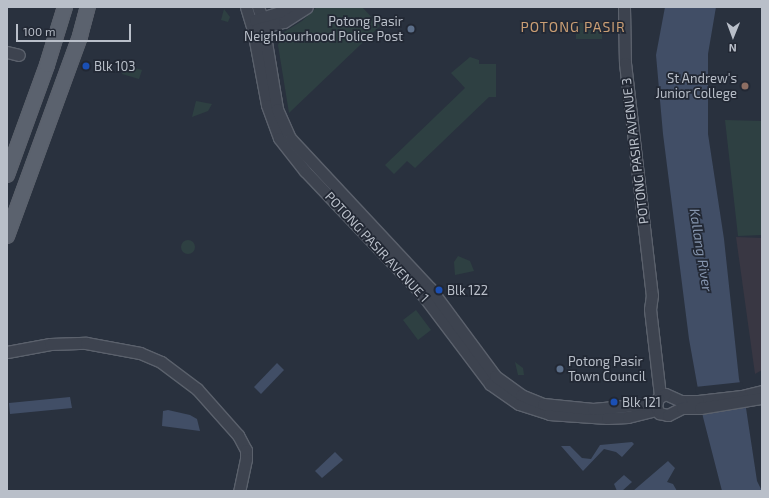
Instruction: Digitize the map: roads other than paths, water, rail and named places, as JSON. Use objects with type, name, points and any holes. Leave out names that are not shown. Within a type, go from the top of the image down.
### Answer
[{"type":"main road","points":[[7,174],[40,85],[65,7]]},
{"type":"main road","points":[[7,236],[10,220],[80,36],[88,7]]},
{"type":"street","name":"POTONG PASIR AVENUE 1","points":[[246,7],[258,24]]},
{"type":"street","name":"POTONG PASIR AVENUE 1","points":[[258,7],[258,24],[277,108],[290,138],[430,288],[495,376],[521,395],[543,404],[593,409],[759,396]]},
{"type":"street","points":[[258,24],[296,7]]},
{"type":"street","points":[[258,24],[292,18],[307,7]]},
{"type":"street","name":"POTONG PASIR AVENUE 3","points":[[624,7],[625,63],[652,295],[650,309],[658,403]]},
{"type":"street","points":[[7,52],[19,55]]},
{"type":"street","name":"POTONG PASIR AVENUE 3","points":[[652,295],[658,308],[668,390],[677,403]]},
{"type":"street","points":[[7,352],[50,344],[86,343],[140,353],[161,362],[197,389],[238,435],[246,450],[246,459],[239,491]]},
{"type":"street","name":"POTONG PASIR AVENUE 1","points":[[658,403],[665,416],[677,403]]},
{"type":"water","name":"Kallang River","points":[[665,7],[716,7],[708,54],[708,134],[724,239],[739,379],[746,408],[757,481],[762,491],[722,491],[703,417],[689,339],[663,134],[656,55]]},
{"type":"water","points":[[277,363],[284,370],[261,394],[254,387]]},
{"type":"water","points":[[70,397],[72,408],[10,414],[9,403]]},
{"type":"water","points":[[168,410],[190,415],[197,419],[200,431],[162,426],[163,411]]},
{"type":"water","points":[[632,442],[634,444],[622,457],[616,452],[604,449],[583,471],[561,446],[570,446],[582,458],[591,459],[600,445]]},
{"type":"water","points":[[335,452],[343,460],[322,478],[315,471]]},
{"type":"water","points":[[668,461],[675,468],[667,482],[673,484],[677,491],[633,491]]},
{"type":"water","points":[[624,475],[632,482],[622,491],[617,491],[614,484]]},
{"type":"place","name":"Potong Pasir Neighbourhood Police Post","points":[[411,29]]},
{"type":"place","name":"Blk 103","points":[[86,66]]},
{"type":"place","name":"St Andrew's Junior College","points":[[745,86]]},
{"type":"place","name":"Blk 122","points":[[439,290]]},
{"type":"place","name":"Potong Pasir Town Council","points":[[560,369]]},
{"type":"place","name":"Blk 121","points":[[614,402]]},
{"type":"district","name":"POTONG PASIR","points":[[573,27]]}]
